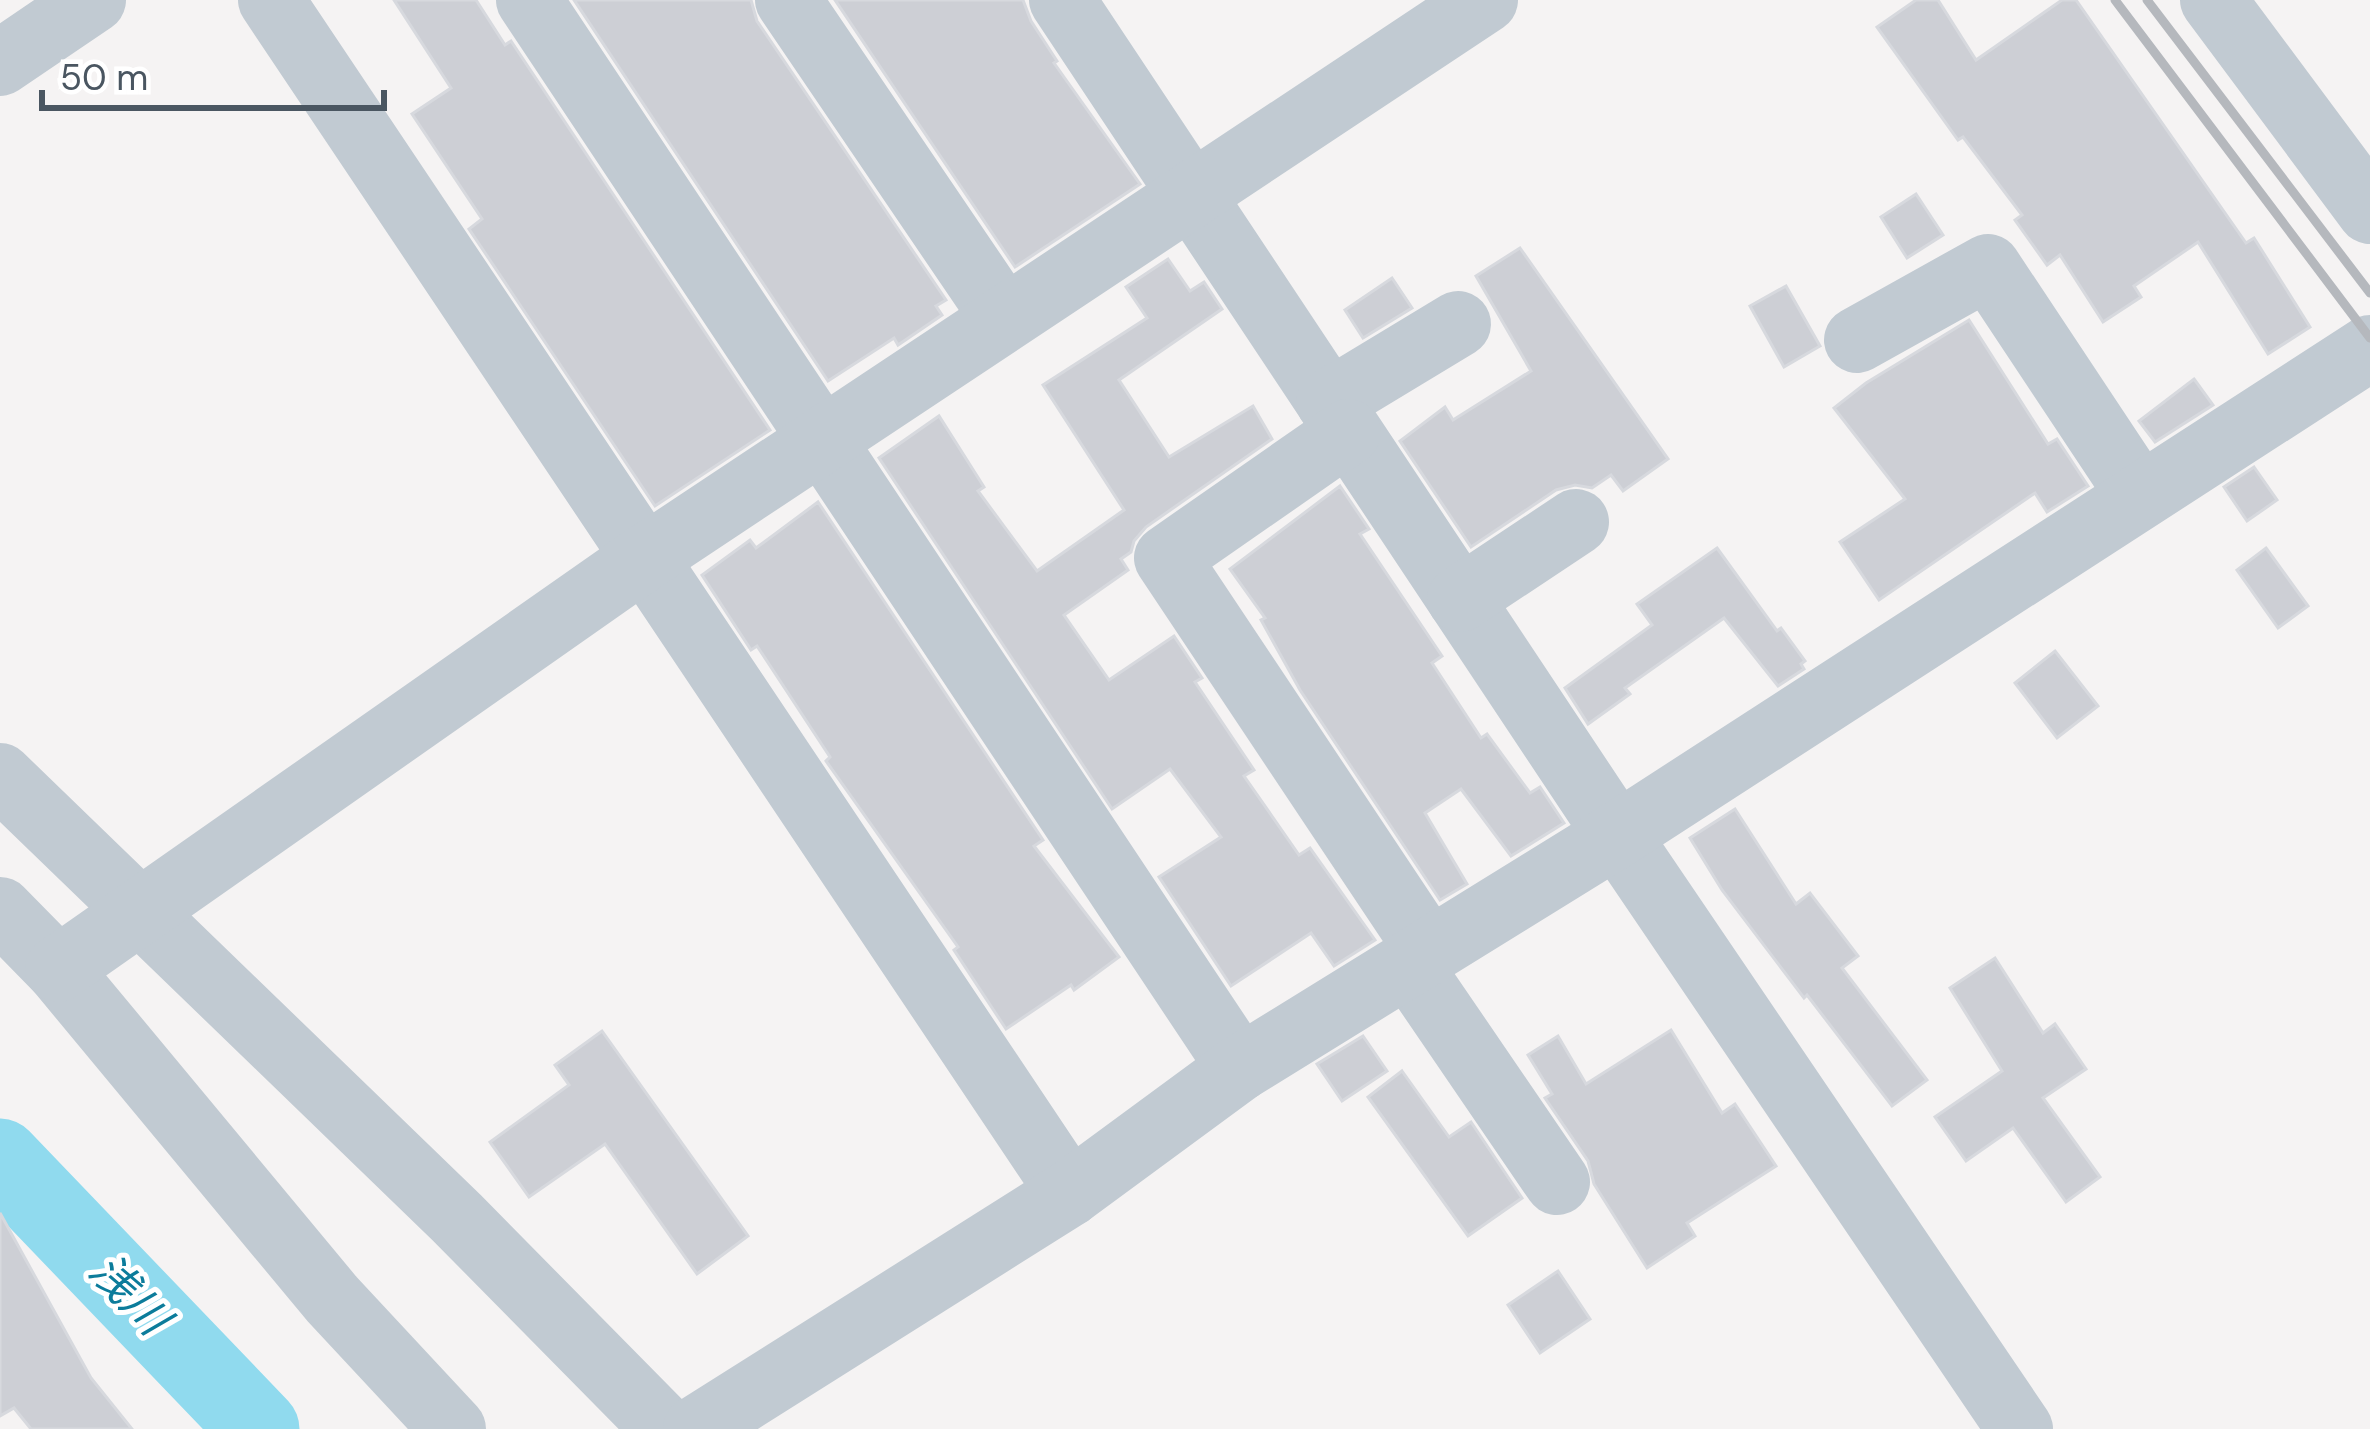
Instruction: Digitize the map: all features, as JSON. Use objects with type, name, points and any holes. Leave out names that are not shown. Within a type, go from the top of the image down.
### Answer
[{"type":"street","points":[[0,63],[93,0]]},
{"type":"street","points":[[271,0],[1070,1193]]},
{"type":"street","points":[[529,0],[1240,1068]]},
{"type":"street","points":[[788,0],[1004,318]]},
{"type":"street","points":[[1062,0],[1617,835],[2020,1429]]},
{"type":"street","points":[[58,969],[643,559],[1485,0]]},
{"type":"street","points":[[2213,0],[2370,211]]},
{"type":"street","points":[[1857,340],[1988,267],[2140,496]]},
{"type":"street","points":[[1459,324],[1167,558],[1557,1182]]},
{"type":"street","points":[[695,1429],[1070,1193],[1240,1068],[1617,835],[2370,348]]},
{"type":"street","points":[[1460,599],[1576,522]]},
{"type":"street","points":[[0,776],[457,1218],[665,1429]]},
{"type":"street","points":[[0,910],[58,969],[332,1299],[453,1429]]},
{"type":"building","points":[[394,0],[476,0],[505,45],[511,41],[770,430],[655,506],[469,229],[482,219],[412,114],[451,88]]},
{"type":"building","points":[[574,0],[751,0],[757,21],[946,300],[936,306],[942,315],[898,345],[894,338],[828,381]]},
{"type":"building","points":[[835,0],[1023,0],[1054,63],[1140,184],[1015,267]]},
{"type":"building","points":[[1916,0],[1938,0],[1976,60],[2062,0],[2076,0],[2246,243],[2254,238],[2310,327],[2268,354],[2198,242],[2134,286],[2141,297],[2103,322],[2060,255],[2047,265],[2015,220],[2022,215],[1963,137],[1958,140],[1877,27]]},
{"type":"building","points":[[1916,194],[1943,235],[1907,258],[1881,217]]},
{"type":"building","points":[[1520,248],[1668,459],[1623,491],[1611,475],[1592,488],[1575,485],[1556,490],[1471,547],[1400,441],[1445,407],[1453,420],[1531,371],[1476,276]]},
{"type":"building","points":[[1168,259],[1190,291],[1204,282],[1222,309],[1119,380],[1169,457],[1253,406],[1272,439],[1146,527],[1121,559],[1128,570],[1064,615],[1109,680],[1174,636],[1202,678],[1195,682],[1254,770],[1244,776],[1299,855],[1310,848],[1375,940],[1334,966],[1311,933],[1231,986],[1159,877],[1221,837],[1170,769],[1112,809],[879,458],[939,416],[984,487],[978,491],[1037,571],[1124,510],[1043,385],[1147,318],[1126,287]]},
{"type":"building","points":[[1392,278],[1412,308],[1363,338],[1345,310]]},
{"type":"building","points":[[1786,286],[1820,346],[1784,367],[1750,306]]},
{"type":"building","points":[[1969,320],[2048,444],[2057,439],[2088,486],[2047,512],[2035,493],[1879,600],[1840,542],[1905,499],[1834,408]]},
{"type":"building","points":[[2194,379],[2213,405],[2155,442],[2139,421]]},
{"type":"building","points":[[2254,467],[2277,500],[2247,521],[2224,487]]},
{"type":"building","points":[[1340,486],[1369,529],[1360,534],[1442,656],[1432,663],[1481,738],[1487,734],[1530,793],[1540,787],[1564,823],[1511,856],[1461,789],[1425,813],[1467,884],[1440,900],[1300,690],[1261,620],[1265,618],[1230,569]]},
{"type":"building","points":[[818,502],[1043,840],[1034,846],[1119,957],[1074,990],[1071,985],[1006,1029],[954,950],[958,947],[826,761],[830,757],[757,646],[751,650],[702,575],[750,540],[756,548]]},
{"type":"building","points":[[1717,548],[1777,631],[1781,628],[1805,661],[1804,669],[1778,686],[1724,618],[1625,688],[1630,694],[1588,724],[1565,688],[1652,625],[1637,604]]},
{"type":"building","points":[[2266,548],[2308,606],[2278,628],[2237,570]]},
{"type":"building","points":[[2055,651],[2098,706],[2057,738],[2015,683]]},
{"type":"building","points":[[1735,809],[1796,904],[1810,893],[1858,956],[1842,968],[1927,1080],[1892,1106],[1722,890],[1690,838]]},
{"type":"building","points":[[1995,958],[2043,1033],[2055,1024],[2086,1069],[2043,1098],[2100,1177],[2066,1202],[2013,1128],[1966,1161],[1935,1117],[2002,1071],[1950,988]]},
{"type":"building","points":[[1671,1030],[1722,1113],[1735,1104],[1776,1166],[1687,1223],[1695,1236],[1647,1268],[1594,1184],[1588,1161],[1545,1098],[1552,1094],[1528,1055],[1558,1036],[1586,1084]]},
{"type":"building","points":[[602,1031],[748,1236],[697,1274],[605,1144],[529,1197],[490,1142],[569,1085],[555,1065]]},
{"type":"building","points":[[1363,1036],[1387,1071],[1342,1101],[1317,1064]]},
{"type":"building","points":[[1402,1071],[1449,1137],[1471,1122],[1522,1198],[1468,1236],[1368,1097]]},
{"type":"building","points":[[0,1213],[91,1378],[132,1429],[31,1429],[14,1408],[0,1416]]},
{"type":"building","points":[[1558,1271],[1590,1319],[1540,1353],[1508,1305]]},
{"type":"waterway","name":"浅川","points":[[0,1159],[259,1429]]},
{"type":"railway","points":[[2115,0],[2370,338]]},
{"type":"railway","points":[[2147,0],[2370,293]]}]
